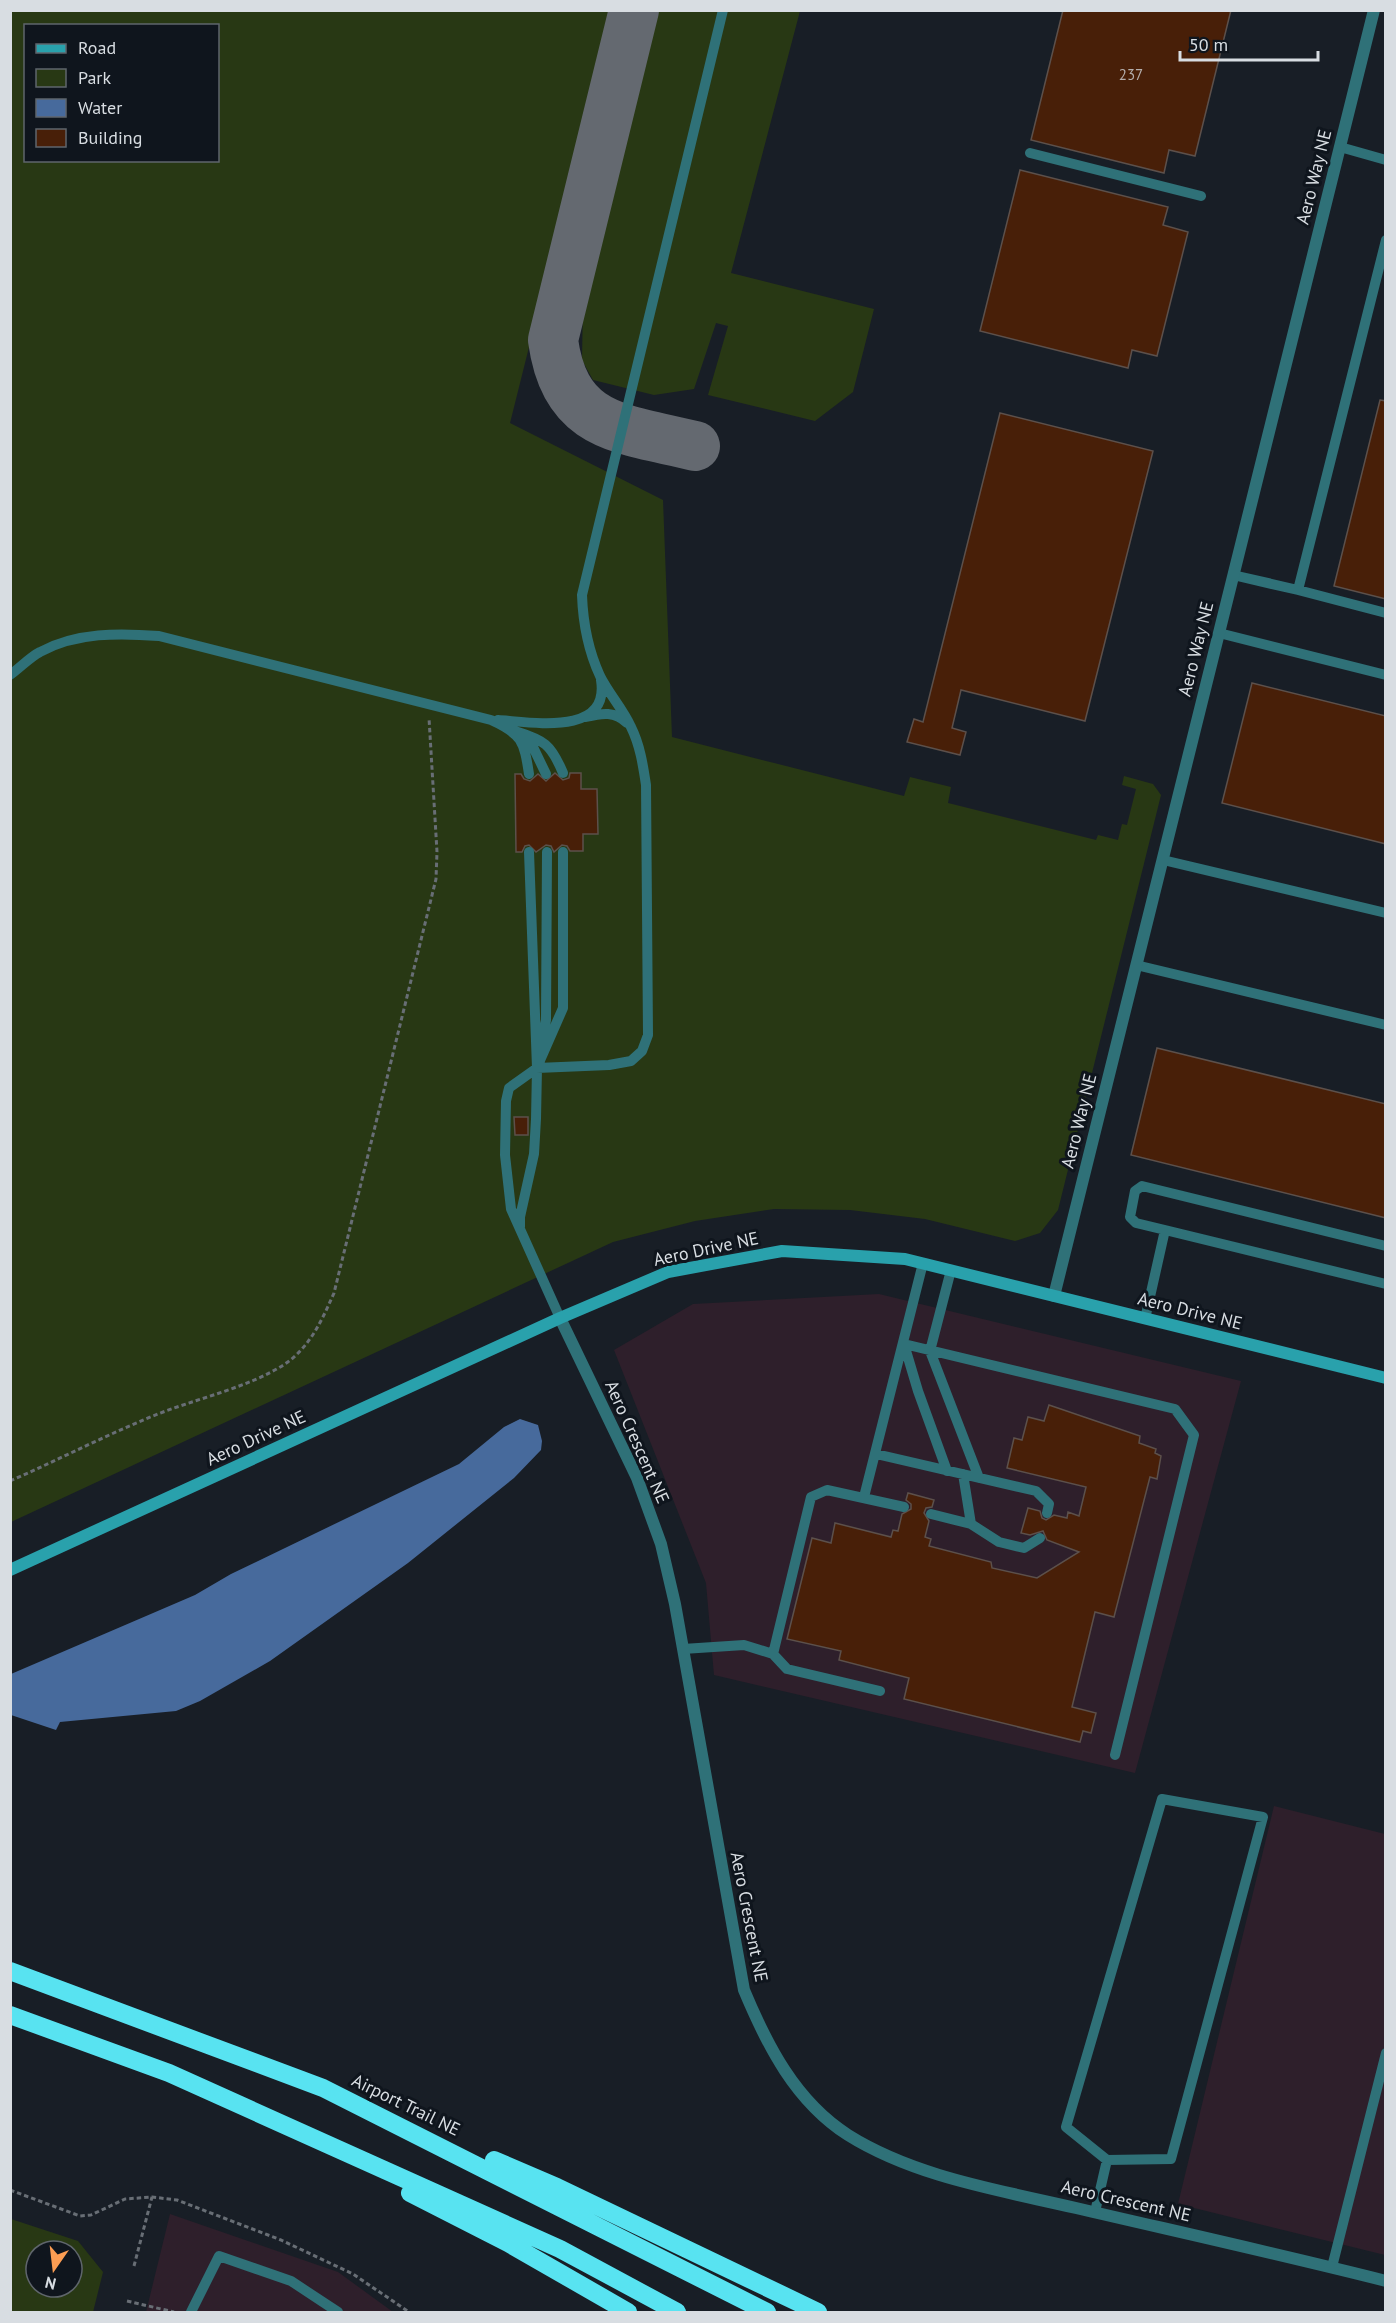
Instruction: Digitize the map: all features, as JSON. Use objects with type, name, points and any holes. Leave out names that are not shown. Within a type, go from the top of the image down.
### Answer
[{"type":"highway","name":"Airport Trail NE","points":[[10,1971],[323,2088],[767,2313]]},
{"type":"highway","points":[[10,2015],[170,2073],[561,2248],[677,2313]]},
{"type":"highway","points":[[170,2073],[507,2243],[628,2313]]},
{"type":"highway","points":[[323,2088],[557,2187],[818,2313]]},
{"type":"street","name":"Aero Way NE","points":[[1054,1296],[1374,10]]},
{"type":"street","name":"Aero Drive NE","points":[[10,1570],[560,1318],[668,1272],[782,1251],[905,1259],[1386,1378]]},
{"type":"street","name":"Aero Crescent NE","points":[[560,1318],[637,1478],[661,1544],[683,1649],[744,1989],[768,2046],[803,2096],[847,2134],[905,2164],[985,2187],[1386,2281]]},
{"type":"lane","points":[[583,718],[596,706],[603,691],[583,621],[582,595],[723,10]]},
{"type":"lane","points":[[1340,147],[1386,160]]},
{"type":"lane","points":[[1030,153],[1201,196]]},
{"type":"lane","points":[[1298,590],[1386,240]]},
{"type":"lane","points":[[1233,575],[1386,613]]},
{"type":"lane","points":[[10,675],[40,652],[78,638],[120,633],[159,636],[491,720],[563,724],[611,714],[620,716],[632,728]]},
{"type":"lane","points":[[1219,633],[1386,675]]},
{"type":"lane","points":[[537,1068],[609,1065],[631,1061],[642,1051],[648,1035],[646,785],[642,757],[632,728],[600,676]]},
{"type":"lane","points":[[491,720],[516,733],[533,747],[546,774]]},
{"type":"lane","points":[[516,733],[540,739],[555,752],[563,773]]},
{"type":"lane","points":[[516,733],[525,747],[529,774]]},
{"type":"lane","points":[[521,1236],[520,1217],[534,1154],[537,1068],[529,852]]},
{"type":"lane","points":[[537,1068],[546,1020],[547,852]]},
{"type":"lane","points":[[560,1318],[521,1236],[511,1209],[505,1155],[506,1101],[509,1088],[537,1068],[563,1008],[563,852]]},
{"type":"lane","points":[[1162,860],[1386,914]]},
{"type":"lane","points":[[1136,965],[1386,1025]]},
{"type":"lane","points":[[1386,1246],[1142,1186],[1135,1191],[1130,1217],[1136,1222],[1165,1230],[1386,1284]]},
{"type":"lane","points":[[1145,1319],[1165,1230]]},
{"type":"lane","points":[[864,1497],[923,1263]]},
{"type":"lane","points":[[951,1270],[930,1351],[979,1478]]},
{"type":"lane","points":[[904,1344],[1175,1409],[1194,1435],[1115,1755]]},
{"type":"lane","points":[[904,1344],[918,1391],[947,1471]]},
{"type":"lane","points":[[876,1454],[1036,1491],[1049,1504],[1047,1513]]},
{"type":"lane","points":[[963,1474],[971,1524]]},
{"type":"lane","points":[[773,1654],[811,1497],[827,1490],[904,1507]]},
{"type":"lane","points":[[931,1514],[971,1524],[999,1542],[1024,1548],[1040,1538]]},
{"type":"lane","points":[[683,1649],[744,1645],[773,1654],[787,1669],[880,1691]]},
{"type":"lane","points":[[1162,1799],[1263,1817],[1171,2159],[1107,2160],[1066,2127],[1162,1799]]},
{"type":"lane","points":[[1332,2267],[1386,2053]]},
{"type":"lane","points":[[1095,2212],[1107,2160]]},
{"type":"lane","points":[[191,2313],[219,2256],[291,2281],[338,2313]]},
{"type":"path","points":[[10,1481],[152,1417],[266,1374],[286,1363],[306,1344],[321,1323],[334,1293],[436,879],[437,852],[428,704]]},
{"type":"path","points":[[10,2190],[80,2216],[91,2215],[124,2199],[152,2197],[177,2200],[204,2208],[281,2240],[353,2274],[409,2313]]},
{"type":"path","points":[[134,2266],[152,2197]]},
{"type":"path","points":[[127,2301],[174,2313]]},
{"type":"shaded area","points":[[879,1294],[1241,1381],[1135,1773],[714,1675],[706,1583],[614,1350],[693,1304]]},
{"type":"shaded area","points":[[1274,1806],[1385,1834],[1385,2255],[1178,2204]]},
{"type":"shaded area","points":[[170,2214],[338,2272],[393,2312],[146,2312]]},
{"type":"green space","points":[[10,11],[613,11],[510,423],[663,500],[672,737],[904,796],[910,777],[951,787],[948,803],[1096,840],[1098,835],[1118,840],[1122,824],[1127,825],[1136,789],[1122,785],[1124,776],[1153,784],[1161,795],[1058,1210],[1040,1233],[1015,1241],[925,1219],[850,1210],[774,1209],[695,1221],[613,1242],[11,1522]]},
{"type":"green space","points":[[655,11],[800,11],[731,273],[874,309],[853,392],[815,421],[708,395],[728,326],[716,323],[694,389],[654,395],[593,380],[582,360],[583,301]]},
{"type":"green space","points":[[11,2219],[72,2239],[24,2239],[24,2299],[84,2299],[84,2248],[103,2272],[93,2312],[11,2312]]},
{"type":"water","points":[[520,1419],[538,1425],[542,1441],[541,1450],[514,1478],[408,1563],[270,1661],[200,1701],[176,1711],[60,1722],[56,1730],[11,1715],[11,1674],[195,1595],[231,1574],[459,1464],[504,1427]]},
{"type":"building","points":[[1063,10],[1231,10],[1195,156],[1169,150],[1164,173],[1031,140]]},
{"type":"building","points":[[1020,170],[1168,207],[1163,225],[1188,232],[1157,356],[1132,350],[1128,368],[980,331]]},
{"type":"building","points":[[1380,400],[1386,401],[1386,599],[1334,586]]},
{"type":"building","points":[[1000,413],[1153,451],[1085,721],[961,690],[952,728],[966,732],[960,755],[907,742],[914,719],[923,722]]},
{"type":"building","points":[[1252,683],[1386,716],[1386,844],[1222,803]]},
{"type":"building","points":[[555,773],[563,780],[569,778],[570,773],[581,773],[581,789],[597,789],[598,834],[583,834],[583,851],[570,851],[567,846],[562,845],[554,852],[551,846],[546,845],[536,852],[529,845],[525,846],[522,852],[516,852],[515,774],[521,774],[524,779],[530,781],[538,774],[546,781]]},
{"type":"building","points":[[1157,1048],[1386,1104],[1386,1218],[1131,1155]]},
{"type":"building","points":[[514,1117],[528,1117],[528,1135],[515,1135]]},
{"type":"building","points":[[1049,1405],[1140,1436],[1139,1443],[1156,1449],[1155,1453],[1161,1456],[1157,1479],[1150,1477],[1114,1617],[1095,1612],[1072,1707],[1096,1713],[1091,1733],[1083,1731],[1080,1742],[904,1699],[909,1678],[839,1660],[841,1651],[787,1639],[812,1538],[831,1543],[835,1523],[891,1537],[893,1530],[898,1531],[902,1514],[911,1509],[911,1504],[906,1500],[908,1493],[934,1500],[932,1507],[926,1508],[924,1513],[929,1521],[925,1537],[931,1539],[929,1546],[991,1562],[992,1568],[1037,1578],[1079,1552],[1047,1540],[1043,1531],[1030,1535],[1021,1533],[1028,1508],[1040,1511],[1042,1518],[1046,1520],[1054,1515],[1067,1518],[1068,1512],[1079,1516],[1086,1487],[1007,1468],[1014,1438],[1022,1440],[1028,1417],[1044,1421]]},
{"type":"taxiway","points":[[634,10],[553,340],[560,369],[570,392],[584,408],[601,420],[621,428],[695,446]]}]
